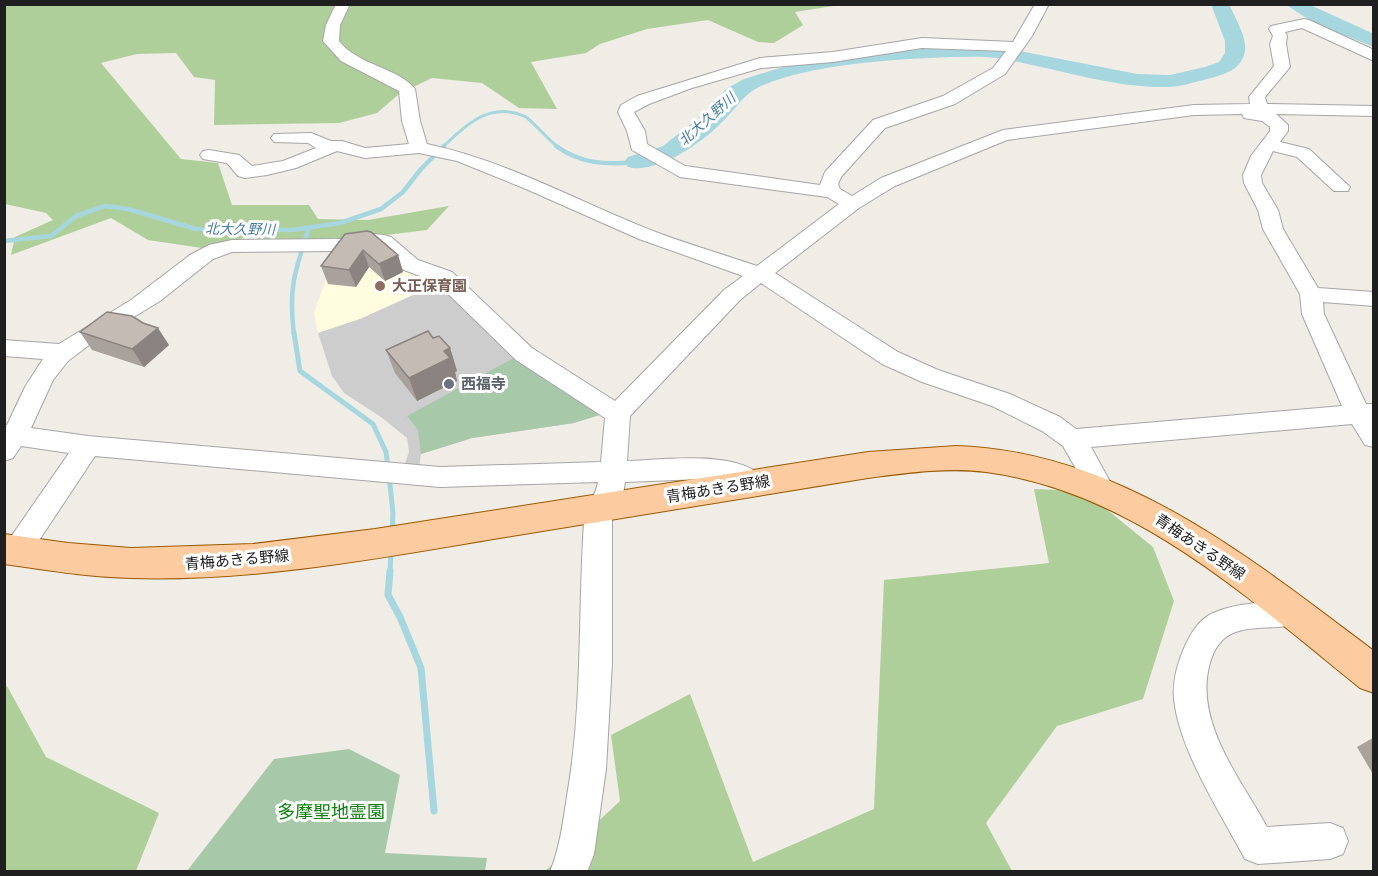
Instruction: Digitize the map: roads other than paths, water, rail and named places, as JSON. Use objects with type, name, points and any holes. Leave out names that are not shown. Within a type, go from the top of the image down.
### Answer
[{"type":"main road","name":"青梅あきる野線","points":[[10,550],[76,561],[164,565],[244,561],[385,542],[892,462],[962,458],[1025,466],[1101,489],[1137,506],[1175,529],[1374,675]]},
{"type":"street","points":[[343,4],[333,26],[331,41],[335,47],[363,69],[407,89],[411,121],[433,151]]},
{"type":"street","points":[[832,192],[829,184],[832,176],[879,124],[949,100],[988,79],[1025,36],[1042,4]]},
{"type":"street","points":[[1260,109],[1257,97],[1282,67],[1278,44],[1280,36],[1276,30],[1304,23],[1374,56]]},
{"type":"street","points":[[852,204],[832,192],[691,174],[669,166],[638,146],[636,130],[626,112],[627,109],[654,96],[738,68],[778,60],[833,57],[922,43],[1012,53]]},
{"type":"street","points":[[1227,109],[1241,114],[1261,114],[1279,124],[1279,131],[1268,145],[1252,175],[1253,183],[1268,210],[1273,229],[1311,294],[1313,314],[1366,413],[1374,438]]},
{"type":"street","points":[[568,872],[576,854],[589,769],[596,663],[598,518],[610,494],[618,426],[617,414],[732,295],[757,273],[852,204],[888,182],[1003,135],[1179,112],[1227,109],[1374,111]]},
{"type":"street","points":[[280,138],[311,138],[330,148]]},
{"type":"street","points":[[1268,145],[1303,153],[1341,187]]},
{"type":"street","points":[[209,154],[233,159],[244,172],[261,172],[305,160],[330,148],[345,146],[358,153],[433,151],[533,185],[646,235],[765,276],[890,358],[930,376],[1001,400],[1051,424],[1072,439],[1101,489]]},
{"type":"street","points":[[617,414],[525,354],[444,277],[411,265],[384,241],[373,240],[339,245],[232,246],[215,249],[150,297],[64,352],[50,366],[36,387],[8,440],[440,477],[613,471],[725,471],[739,473],[753,483]]},
{"type":"street","points":[[1311,294],[1374,299]]},
{"type":"street","points":[[4,348],[64,352]]},
{"type":"street","points":[[1072,439],[1366,413]]},
{"type":"street","points":[[10,550],[88,446]]},
{"type":"street","points":[[1292,613],[1235,620],[1212,630],[1195,658],[1190,674],[1190,700],[1196,724],[1210,756],[1257,846],[1330,841]]},
{"type":"waterway","name":"北大久野川","points":[[636,162],[671,151],[718,114],[734,94],[751,83],[789,71],[854,58],[952,51],[995,52],[1137,80],[1170,81],[1211,72],[1227,66],[1235,53],[1235,41],[1220,4]]},
{"type":"waterway","points":[[1294,4],[1321,19],[1374,41]]},
{"type":"waterway","name":"北大久野川","points":[[443,147],[469,124],[489,114],[500,112],[512,112],[524,116],[558,147]]},
{"type":"waterway","name":"北大久野川","points":[[556,146],[584,160],[614,163],[636,162]]},
{"type":"waterway","name":"北大久野川","points":[[4,241],[51,236],[76,216],[105,206],[128,209],[196,229],[292,230],[340,223],[381,209],[403,192],[421,169],[443,147]]},
{"type":"waterway","points":[[294,334],[292,292],[309,228]]},
{"type":"waterway","points":[[294,333],[300,371],[373,424],[386,452],[388,467]]},
{"type":"waterway","points":[[389,476],[393,513],[392,533]]},
{"type":"waterway","points":[[390,573],[391,551]]},
{"type":"waterway","points":[[390,571],[388,595],[400,617],[421,668],[434,811]]},
{"type":"place","name":"大正保育園","points":[[380,286]]},
{"type":"place","name":"西福寺","points":[[449,384]]},
{"type":"park label","name":"多摩聖地霊園","points":[[331,812]]}]
